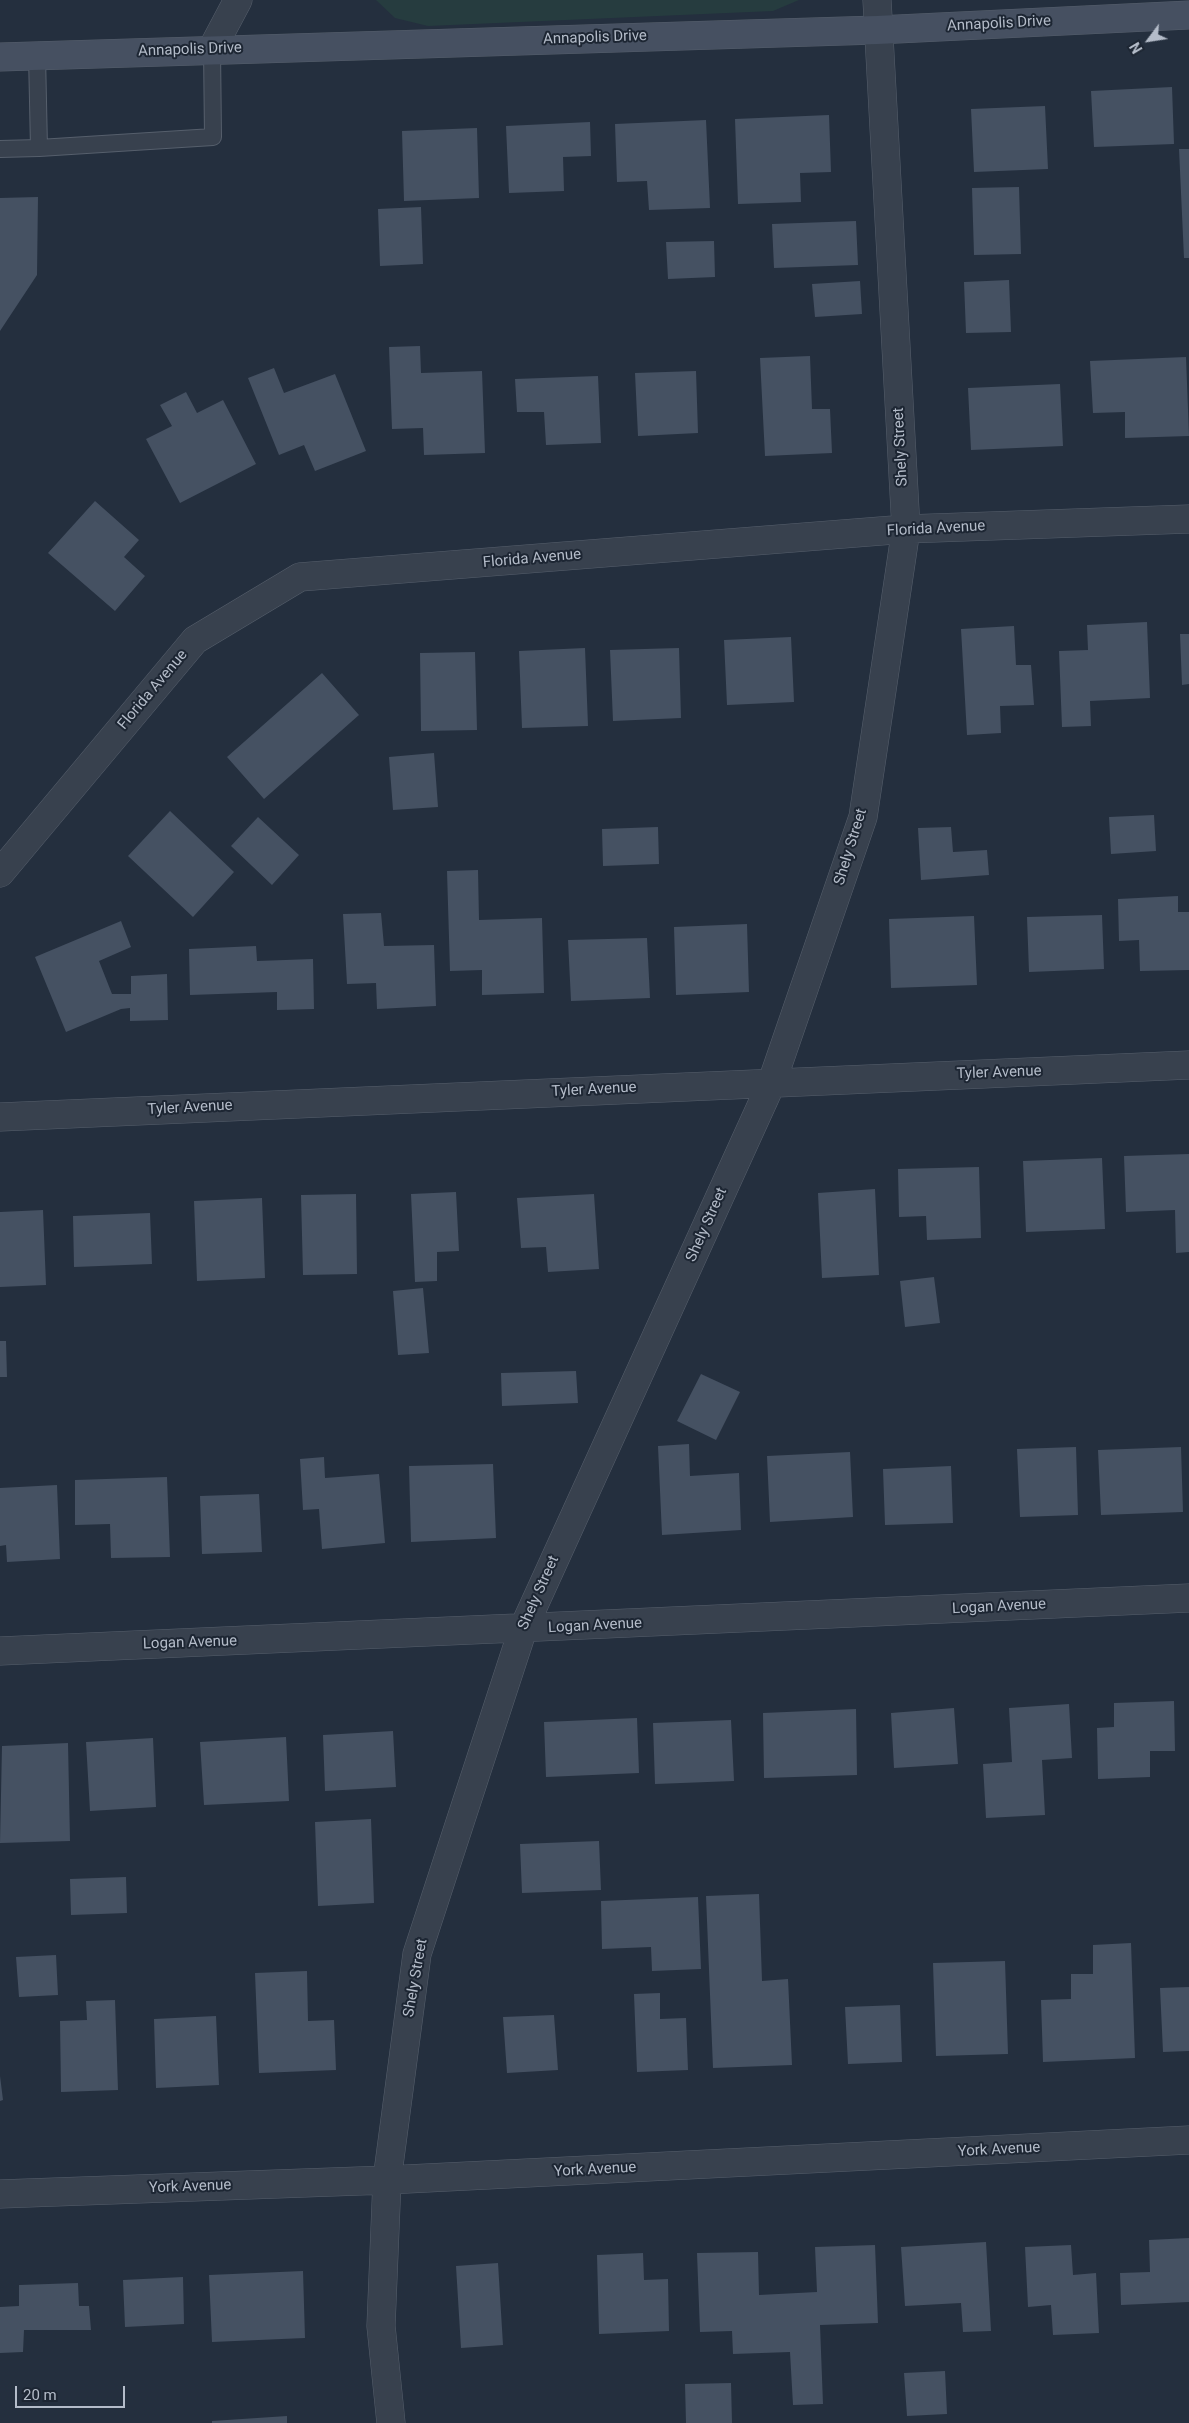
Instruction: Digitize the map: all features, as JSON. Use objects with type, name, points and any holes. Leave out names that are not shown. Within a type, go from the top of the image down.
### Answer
[{"type":"street","points":[[212,49],[238,0]]},
{"type":"street","name":"Shely Street","points":[[391,2423],[381,2326],[387,2180],[417,1954],[523,1629],[772,1082],[863,816],[906,529],[877,30],[877,0]]},
{"type":"street","name":"Annapolis Drive","points":[[0,57],[877,30],[1189,15]]},
{"type":"street","name":"Florida Avenue","points":[[0,873],[196,640],[300,577],[906,529],[1189,519]]},
{"type":"street","name":"Tyler Avenue","points":[[0,1117],[1189,1065]]},
{"type":"street","name":"Logan Avenue","points":[[0,1651],[1189,1598]]},
{"type":"street","name":"York Avenue","points":[[0,2194],[387,2180],[1189,2140]]},
{"type":"lane","points":[[0,149],[213,137],[212,49]]},
{"type":"lane","points":[[37,56],[39,148]]},
{"type":"green space","points":[[376,0],[799,0],[773,11],[428,26],[395,18]]},
{"type":"building","points":[[1172,87],[1174,144],[1094,147],[1091,91]]},
{"type":"building","points":[[1045,106],[1048,169],[974,172],[971,109]]},
{"type":"building","points":[[829,115],[831,172],[800,173],[801,202],[738,204],[735,119]]},
{"type":"building","points":[[706,120],[710,208],[649,210],[647,181],[617,182],[615,124]]},
{"type":"building","points":[[590,122],[591,156],[563,157],[564,191],[509,193],[506,126]]},
{"type":"building","points":[[477,128],[479,198],[404,201],[402,131]]},
{"type":"building","points":[[1179,149],[1189,149],[1189,258],[1184,258]]},
{"type":"building","points":[[1019,187],[1021,254],[974,255],[972,188]]},
{"type":"building","points":[[38,197],[37,275],[0,331],[0,198]]},
{"type":"building","points":[[421,207],[423,264],[380,266],[378,209]]},
{"type":"building","points":[[856,221],[858,265],[774,268],[772,224]]},
{"type":"building","points":[[714,241],[715,277],[668,279],[666,242]]},
{"type":"building","points":[[1009,280],[1011,332],[966,333],[964,282]]},
{"type":"building","points":[[860,281],[862,314],[815,317],[812,284]]},
{"type":"building","points":[[420,346],[421,373],[482,371],[485,453],[424,455],[423,428],[392,429],[389,347]]},
{"type":"building","points":[[810,356],[812,409],[830,409],[832,453],[765,456],[760,358]]},
{"type":"building","points":[[1186,357],[1189,436],[1125,438],[1125,412],[1093,413],[1090,361]]},
{"type":"building","points":[[274,368],[284,393],[335,374],[366,451],[315,471],[304,445],[279,455],[248,378]]},
{"type":"building","points":[[696,371],[698,433],[638,436],[635,373]]},
{"type":"building","points":[[598,376],[601,443],[546,445],[544,412],[517,412],[515,379]]},
{"type":"building","points":[[1060,384],[1063,446],[971,450],[968,388]]},
{"type":"building","points":[[186,392],[197,413],[223,400],[256,464],[180,503],[146,439],[172,426],[160,405]]},
{"type":"building","points":[[95,501],[139,540],[124,557],[145,576],[115,611],[48,553]]},
{"type":"building","points":[[1147,622],[1150,698],[1090,701],[1091,726],[1062,727],[1059,651],[1088,650],[1087,625]]},
{"type":"building","points":[[1014,626],[1016,665],[1031,665],[1034,705],[1000,706],[1001,733],[967,735],[961,629]]},
{"type":"building","points":[[1180,634],[1189,634],[1189,684],[1182,685]]},
{"type":"building","points":[[791,637],[794,702],[727,705],[724,640]]},
{"type":"building","points":[[585,648],[588,726],[522,728],[519,651]]},
{"type":"building","points":[[679,648],[681,718],[613,721],[610,650]]},
{"type":"building","points":[[475,652],[477,730],[421,731],[420,653]]},
{"type":"building","points":[[322,673],[359,715],[264,799],[227,757]]},
{"type":"building","points":[[434,753],[438,807],[393,810],[389,757]]},
{"type":"building","points":[[170,811],[234,872],[193,917],[128,856]]},
{"type":"building","points":[[1154,815],[1156,851],[1111,854],[1109,817]]},
{"type":"building","points":[[258,817],[299,855],[272,885],[231,846]]},
{"type":"building","points":[[658,827],[659,864],[603,866],[602,829]]},
{"type":"building","points":[[951,827],[953,852],[987,850],[989,875],[921,880],[918,828]]},
{"type":"building","points":[[478,870],[479,920],[542,918],[544,993],[482,995],[482,970],[450,971],[447,871]]},
{"type":"building","points":[[1178,896],[1178,912],[1189,912],[1189,970],[1140,971],[1139,940],[1119,941],[1118,899]]},
{"type":"building","points":[[381,913],[384,946],[434,945],[436,1006],[377,1009],[376,983],[347,984],[343,914]]},
{"type":"building","points":[[1102,915],[1104,969],[1029,972],[1027,917]]},
{"type":"building","points":[[974,916],[977,985],[891,988],[889,919]]},
{"type":"building","points":[[121,921],[131,947],[99,961],[112,994],[131,994],[131,976],[167,974],[168,1020],[130,1021],[130,1008],[121,1009],[66,1032],[35,957]]},
{"type":"building","points":[[747,924],[749,992],[676,995],[674,927]]},
{"type":"building","points":[[647,938],[650,998],[571,1001],[568,940]]},
{"type":"building","points":[[256,946],[257,961],[313,959],[314,1009],[277,1010],[277,992],[190,995],[189,949]]},
{"type":"building","points":[[1189,1154],[1189,1252],[1176,1253],[1175,1210],[1126,1212],[1124,1156]]},
{"type":"building","points":[[1102,1158],[1105,1229],[1026,1232],[1023,1161]]},
{"type":"building","points":[[979,1167],[981,1238],[927,1240],[926,1216],[899,1217],[898,1169]]},
{"type":"building","points":[[875,1189],[879,1275],[822,1278],[818,1193]]},
{"type":"building","points":[[456,1192],[459,1251],[437,1252],[437,1281],[415,1282],[411,1194]]},
{"type":"building","points":[[356,1194],[357,1274],[303,1275],[301,1195]]},
{"type":"building","points":[[594,1194],[599,1269],[548,1272],[546,1247],[521,1248],[517,1198]]},
{"type":"building","points":[[262,1198],[265,1278],[197,1281],[194,1201]]},
{"type":"building","points":[[43,1210],[46,1285],[0,1287],[0,1212]]},
{"type":"building","points":[[150,1213],[152,1264],[74,1267],[73,1216]]},
{"type":"building","points":[[934,1277],[940,1323],[905,1327],[900,1281]]},
{"type":"building","points":[[423,1288],[429,1353],[398,1355],[393,1291]]},
{"type":"building","points":[[0,1341],[6,1341],[7,1377],[0,1377]]},
{"type":"building","points":[[576,1371],[578,1403],[502,1406],[501,1373]]},
{"type":"building","points":[[701,1374],[740,1392],[716,1440],[677,1421]]},
{"type":"building","points":[[689,1444],[690,1476],[739,1473],[741,1530],[662,1535],[658,1446]]},
{"type":"building","points":[[1076,1447],[1078,1515],[1020,1517],[1017,1449]]},
{"type":"building","points":[[1181,1447],[1183,1512],[1101,1515],[1098,1450]]},
{"type":"building","points":[[850,1452],[853,1517],[770,1522],[767,1456]]},
{"type":"building","points":[[324,1457],[325,1478],[379,1474],[385,1543],[322,1549],[319,1509],[303,1510],[300,1459]]},
{"type":"building","points":[[493,1464],[496,1538],[411,1542],[409,1466]]},
{"type":"building","points":[[951,1466],[953,1523],[885,1525],[883,1469]]},
{"type":"building","points":[[167,1477],[170,1557],[111,1558],[110,1524],[75,1525],[75,1480]]},
{"type":"building","points":[[57,1485],[60,1559],[7,1562],[6,1545],[0,1546],[0,1488]]},
{"type":"building","points":[[259,1494],[262,1552],[202,1554],[200,1496]]},
{"type":"building","points":[[1174,1701],[1175,1751],[1150,1751],[1150,1777],[1098,1779],[1097,1728],[1114,1727],[1114,1703]]},
{"type":"building","points":[[1069,1704],[1072,1758],[1042,1760],[1045,1815],[986,1818],[983,1764],[1012,1762],[1009,1708]]},
{"type":"building","points":[[954,1708],[958,1764],[894,1768],[891,1713]]},
{"type":"building","points":[[856,1709],[857,1775],[764,1778],[763,1713]]},
{"type":"building","points":[[637,1718],[639,1773],[546,1777],[544,1722]]},
{"type":"building","points":[[731,1720],[734,1781],[655,1784],[653,1723]]},
{"type":"building","points":[[393,1731],[396,1787],[325,1791],[323,1735]]},
{"type":"building","points":[[286,1737],[289,1801],[204,1805],[200,1742]]},
{"type":"building","points":[[153,1738],[156,1807],[90,1811],[86,1742]]},
{"type":"building","points":[[68,1743],[70,1841],[0,1843],[2,1746]]},
{"type":"building","points":[[371,1819],[374,1903],[318,1906],[315,1822]]},
{"type":"building","points":[[599,1841],[601,1890],[522,1893],[520,1844]]},
{"type":"building","points":[[126,1877],[127,1913],[71,1915],[70,1879]]},
{"type":"building","points":[[759,1894],[762,1981],[788,1979],[792,2065],[713,2068],[706,1896]]},
{"type":"building","points":[[698,1897],[701,1969],[652,1971],[651,1947],[602,1949],[601,1901]]},
{"type":"building","points":[[1131,1943],[1135,2058],[1043,2062],[1041,2000],[1071,1999],[1071,1974],[1093,1974],[1093,1945]]},
{"type":"building","points":[[56,1955],[58,1995],[19,1997],[16,1957]]},
{"type":"building","points":[[1005,1961],[1008,2054],[936,2056],[933,1963]]},
{"type":"building","points":[[307,1971],[308,2021],[334,2020],[336,2070],[259,2073],[255,1973]]},
{"type":"building","points":[[1189,1987],[1189,2051],[1163,2052],[1160,1988]]},
{"type":"building","points":[[660,1993],[660,2019],[686,2018],[688,2070],[637,2072],[634,1994]]},
{"type":"building","points":[[115,2000],[118,2090],[61,2092],[60,2021],[87,2020],[86,2001]]},
{"type":"building","points":[[900,2005],[902,2062],[848,2064],[845,2007]]},
{"type":"building","points":[[554,2015],[558,2070],[507,2073],[503,2017]]},
{"type":"building","points":[[216,2016],[219,2085],[156,2088],[154,2019]]},
{"type":"building","points":[[0,2076],[3,2100],[0,2101]]},
{"type":"building","points":[[1189,2238],[1189,2302],[1121,2305],[1120,2273],[1150,2272],[1149,2240]]},
{"type":"building","points":[[986,2242],[991,2331],[963,2332],[961,2303],[905,2306],[901,2247]]},
{"type":"building","points":[[875,2245],[878,2323],[820,2325],[823,2404],[793,2405],[790,2352],[733,2354],[732,2331],[700,2332],[697,2253],[758,2252],[759,2295],[817,2292],[815,2247]]},
{"type":"building","points":[[1071,2245],[1073,2275],[1096,2273],[1099,2333],[1053,2335],[1051,2305],[1028,2307],[1025,2247]]},
{"type":"building","points":[[643,2253],[644,2280],[668,2279],[669,2331],[599,2334],[597,2255]]},
{"type":"building","points":[[498,2263],[503,2345],[461,2348],[456,2266]]},
{"type":"building","points":[[303,2271],[305,2338],[212,2342],[209,2275]]},
{"type":"building","points":[[183,2277],[184,2324],[125,2327],[123,2280]]},
{"type":"building","points":[[78,2283],[79,2306],[89,2306],[91,2330],[24,2330],[23,2352],[0,2353],[0,2307],[19,2306],[19,2285]]},
{"type":"building","points":[[945,2371],[947,2414],[907,2416],[904,2373]]},
{"type":"building","points":[[731,2383],[732,2423],[686,2423],[685,2384]]},
{"type":"building","points":[[287,2416],[287,2423],[212,2423],[212,2421]]}]
